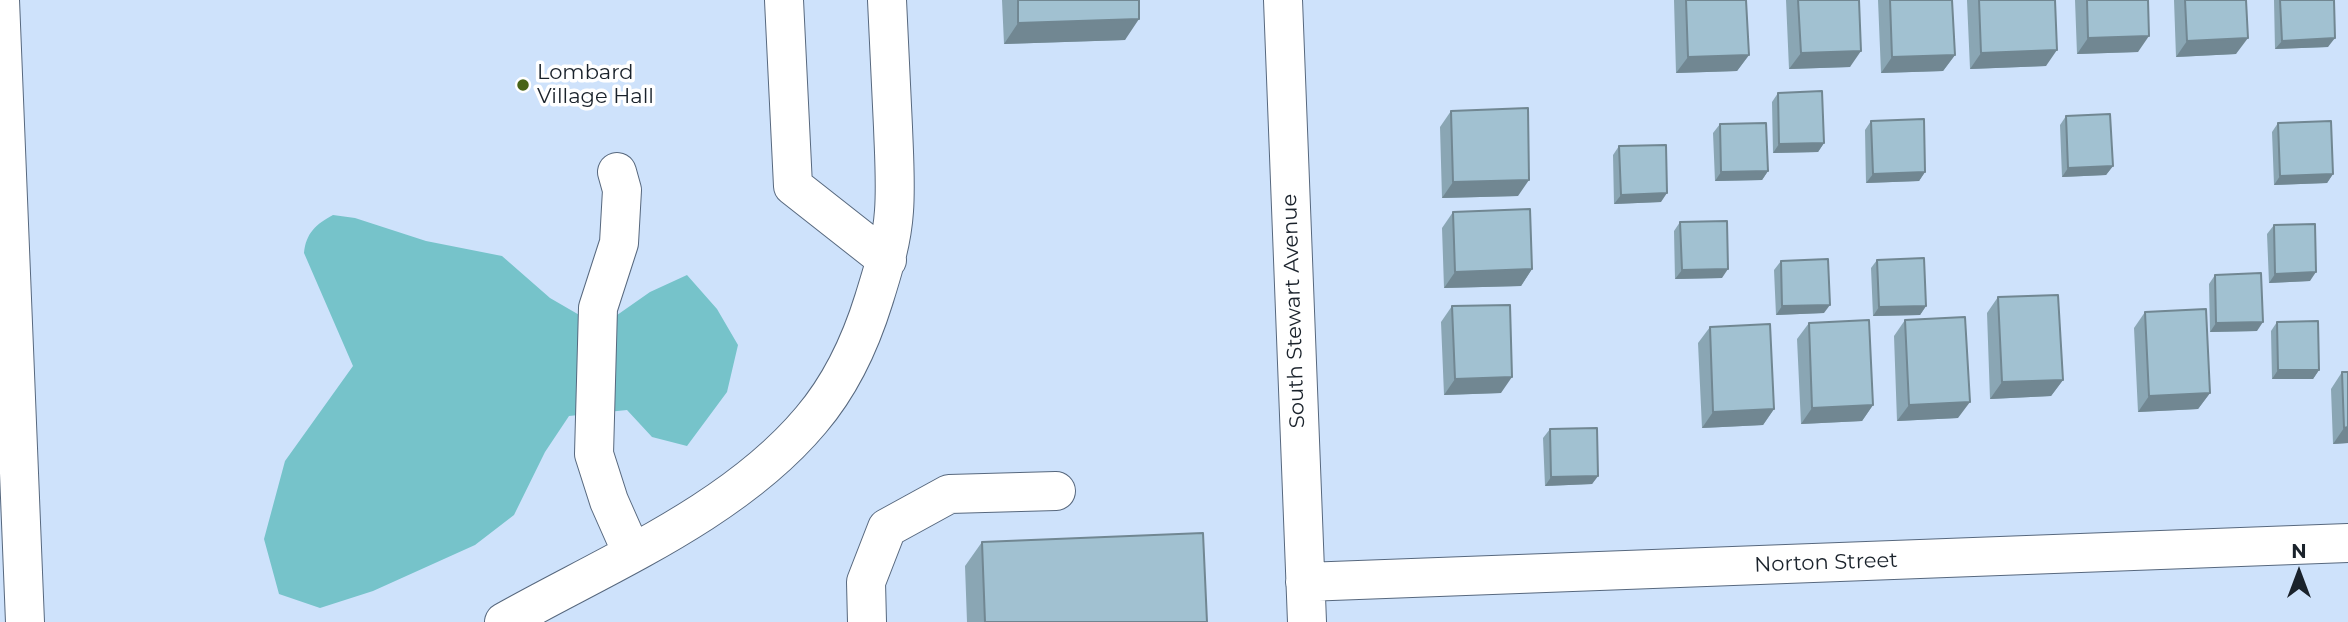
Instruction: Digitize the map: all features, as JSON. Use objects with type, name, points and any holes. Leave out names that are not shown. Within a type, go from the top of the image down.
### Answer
[{"type":"street","points":[[0,0],[25,622]]},
{"type":"street","points":[[784,0],[793,186],[887,260]]},
{"type":"street","points":[[504,622],[632,553],[728,496],[773,460],[812,419],[849,362],[868,319],[887,260],[894,211],[887,0]]},
{"type":"street","name":"South Stewart Avenue","points":[[1283,0],[1307,622]]},
{"type":"street","points":[[617,172],[622,190],[619,243],[598,308],[594,454],[609,501],[632,553]]},
{"type":"street","points":[[867,622],[866,582],[887,528],[949,494],[1056,491]]},
{"type":"street","name":"Norton Street","points":[[1305,582],[2348,543]]},
{"type":"shaded area","points":[[333,215],[355,218],[426,241],[502,256],[550,298],[600,327],[650,292],[687,275],[717,309],[738,345],[727,392],[687,446],[652,437],[627,410],[569,416],[545,452],[514,515],[475,545],[373,591],[320,608],[279,594],[264,539],[285,461],[353,366],[304,253],[313,230]]},
{"type":"building","points":[[1018,0],[1139,0],[1139,19],[1018,23]]},
{"type":"building","points":[[1686,0],[1746,0],[1749,55],[1688,57]]},
{"type":"building","points":[[1798,0],[1859,0],[1861,51],[1801,53]]},
{"type":"building","points":[[1890,0],[1952,0],[1955,55],[1892,57]]},
{"type":"building","points":[[1979,0],[2055,0],[2057,50],[1981,53]]},
{"type":"building","points":[[2087,0],[2148,0],[2149,36],[2088,38]]},
{"type":"building","points":[[2185,0],[2246,0],[2248,38],[2187,41]]},
{"type":"building","points":[[2280,0],[2334,0],[2335,38],[2282,41]]},
{"type":"building","points":[[1822,91],[1824,143],[1779,144],[1778,93]]},
{"type":"building","points":[[1528,108],[1529,180],[1453,182],[1451,111]]},
{"type":"building","points":[[2110,114],[2113,166],[2068,168],[2066,116]]},
{"type":"building","points":[[1924,119],[1925,172],[1873,174],[1871,121]]},
{"type":"building","points":[[2331,121],[2333,174],[2280,176],[2278,123]]},
{"type":"building","points":[[1766,123],[1768,171],[1721,172],[1720,124]]},
{"type":"building","points":[[1666,145],[1667,193],[1621,195],[1619,146]]},
{"type":"building","points":[[1530,209],[1532,269],[1455,272],[1453,212]]},
{"type":"building","points":[[1727,221],[1728,269],[1682,270],[1680,222]]},
{"type":"building","points":[[2315,224],[2316,272],[2275,274],[2274,225]]},
{"type":"building","points":[[1924,258],[1926,306],[1879,307],[1877,260]]},
{"type":"building","points":[[1828,259],[1830,305],[1782,306],[1781,261]]},
{"type":"building","points":[[2261,273],[2263,322],[2216,323],[2215,275]]},
{"type":"building","points":[[2058,295],[2063,380],[2002,382],[1998,297]]},
{"type":"building","points":[[1510,305],[1512,377],[1455,379],[1452,306]]},
{"type":"building","points":[[2206,309],[2210,393],[2149,396],[2145,312]]},
{"type":"building","points":[[1965,317],[1970,402],[1909,405],[1905,320]]},
{"type":"building","points":[[1869,320],[1873,405],[1812,408],[1809,323]]},
{"type":"building","points":[[2318,321],[2319,370],[2278,370],[2277,322]]},
{"type":"building","points":[[1770,324],[1774,409],[1713,412],[1710,327]]},
{"type":"building","points":[[2342,372],[2348,372],[2348,427],[2344,428]]},
{"type":"building","points":[[1597,428],[1598,476],[1551,477],[1550,429]]},
{"type":"building","points":[[1203,533],[1207,622],[985,622],[982,542]]},
{"type":"place","name":"Lombard Village Hall","points":[[523,85]]}]
